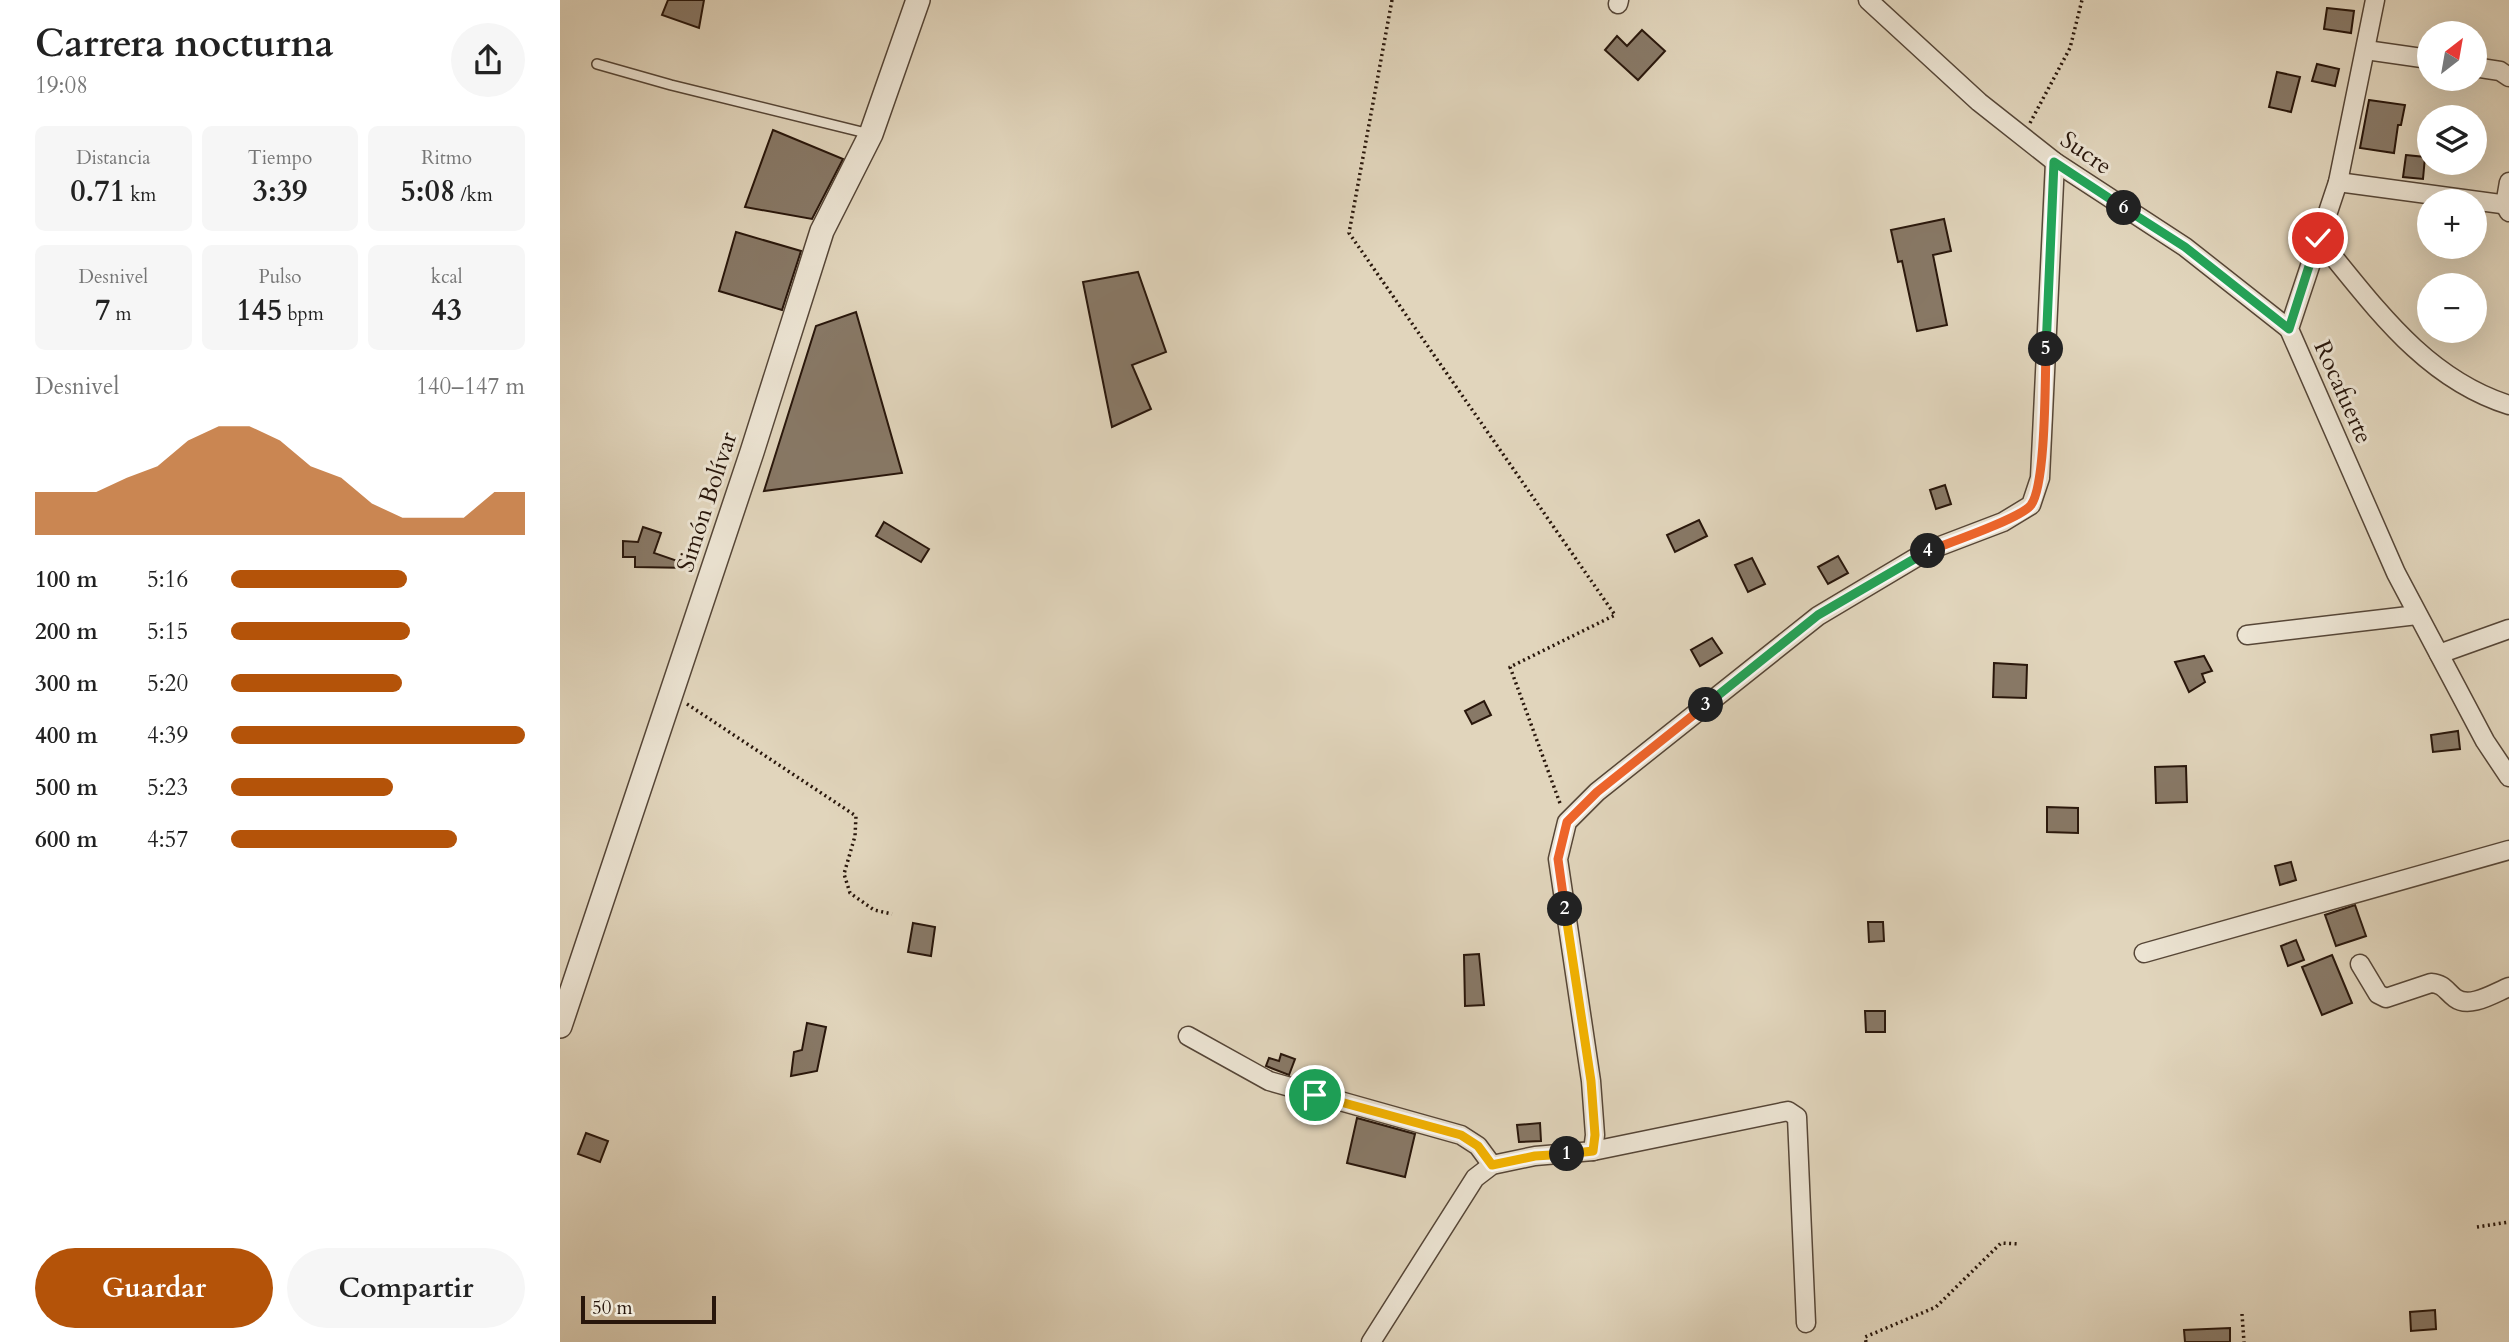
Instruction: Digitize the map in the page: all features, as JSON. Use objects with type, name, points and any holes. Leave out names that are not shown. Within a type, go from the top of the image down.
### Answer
[{"type":"street","name":"Simón Bolívar","points":[[560,1026],[752,452],[822,230],[871,134],[918,0]]},
{"type":"street","name":"Sucre","points":[[1868,0],[1979,102],[2054,162],[2185,247],[2289,329]]},
{"type":"street","name":"Rocafuerte","points":[[2375,0],[2338,182],[2289,329],[2396,573],[2485,741],[2509,777]]},
{"type":"street","points":[[2366,50],[2417,58]]},
{"type":"street","points":[[2487,69],[2501,71],[2509,77]]},
{"type":"street","points":[[1593,1151],[1595,1135],[1591,1081],[1558,859],[1567,822],[1597,792],[1818,615],[1927,551],[2003,522],[2031,505],[2040,478],[2054,162]]},
{"type":"street","points":[[2338,182],[2508,208],[2509,182]]},
{"type":"street","points":[[2318,238],[2395,332],[2448,376],[2508,406]]},
{"type":"street","points":[[2247,635],[2417,615]]},
{"type":"street","points":[[2439,654],[2509,629]]},
{"type":"street","points":[[2144,953],[2509,850]]},
{"type":"street","points":[[2360,964],[2378,994],[2386,998],[2431,983],[2438,984],[2455,999],[2471,1002],[2509,986]]},
{"type":"street","points":[[1188,1036],[1269,1082],[1461,1135],[1478,1146],[1492,1165]]},
{"type":"street","points":[[1371,1342],[1475,1178],[1492,1165],[1535,1156],[1593,1151],[1788,1111],[1797,1117],[1806,1323]]},
{"type":"lane","points":[[597,64],[871,134]]},
{"type":"path","points":[[1392,0],[1349,233],[1615,615],[1510,667],[1567,822]]},
{"type":"path","points":[[2023,137],[2070,48],[2082,0]]},
{"type":"path","points":[[671,693],[856,816],[855,836],[844,874],[850,893],[874,910],[892,914]]},
{"type":"path","points":[[2477,1227],[2509,1222]]},
{"type":"path","points":[[1866,1342],[1865,1337],[1936,1307],[2001,1242],[2020,1244]]},
{"type":"path","points":[[2242,1314],[2244,1342]]},
{"type":"building","points":[[668,0],[704,0],[699,28],[662,15]]},
{"type":"building","points":[[2327,8],[2354,11],[2351,33],[2324,29]]},
{"type":"building","points":[[1642,30],[1665,51],[1638,80],[1605,50],[1617,36],[1627,46]]},
{"type":"building","points":[[2317,64],[2339,69],[2335,86],[2312,81]]},
{"type":"building","points":[[2277,72],[2300,77],[2291,112],[2269,107]]},
{"type":"building","points":[[2369,100],[2405,105],[2401,125],[2398,125],[2394,153],[2360,148]]},
{"type":"building","points":[[773,130],[843,159],[812,219],[745,207]]},
{"type":"building","points":[[2406,155],[2417,156],[2417,175],[2423,175],[2423,179],[2403,177]]},
{"type":"building","points":[[1944,219],[1951,251],[1933,255],[1947,325],[1917,331],[1902,261],[1898,262],[1891,230]]},
{"type":"building","points":[[736,232],[801,251],[782,310],[719,291]]},
{"type":"building","points":[[1138,272],[1166,352],[1132,365],[1151,409],[1112,427],[1083,282]]},
{"type":"building","points":[[856,312],[902,473],[764,491],[816,326]]},
{"type":"building","points":[[1945,485],[1951,504],[1936,509],[1930,490]]},
{"type":"building","points":[[1699,520],[1707,536],[1675,552],[1667,535]]},
{"type":"building","points":[[884,522],[929,549],[921,562],[876,536]]},
{"type":"building","points":[[643,527],[661,533],[654,553],[692,566],[691,568],[635,567],[635,557],[623,557],[623,541],[638,542]]},
{"type":"building","points":[[1838,556],[1848,573],[1828,584],[1818,567]]},
{"type":"building","points":[[1752,558],[1765,584],[1748,592],[1735,565]]},
{"type":"building","points":[[1712,638],[1722,653],[1700,666],[1691,650]]},
{"type":"building","points":[[2204,656],[2212,671],[2202,674],[2205,682],[2189,692],[2175,662]]},
{"type":"building","points":[[1994,663],[2027,665],[2026,698],[1993,697]]},
{"type":"building","points":[[1484,701],[1491,715],[1472,724],[1465,711]]},
{"type":"building","points":[[2458,731],[2460,749],[2433,752],[2431,735]]},
{"type":"building","points":[[2186,766],[2187,802],[2156,803],[2155,767]]},
{"type":"building","points":[[2047,807],[2078,808],[2078,833],[2047,832]]},
{"type":"building","points":[[2291,862],[2296,880],[2280,885],[2275,866]]},
{"type":"building","points":[[2355,905],[2366,936],[2336,946],[2325,915]]},
{"type":"building","points":[[1868,922],[1883,922],[1884,941],[1869,942]]},
{"type":"building","points":[[913,923],[935,927],[931,956],[908,952]]},
{"type":"building","points":[[2296,940],[2304,960],[2288,966],[2281,946]]},
{"type":"building","points":[[1479,954],[1484,1005],[1465,1006],[1464,955]]},
{"type":"building","points":[[2332,955],[2352,1003],[2322,1015],[2302,967]]},
{"type":"building","points":[[1865,1011],[1885,1011],[1885,1032],[1866,1032]]},
{"type":"building","points":[[807,1023],[826,1027],[817,1071],[791,1076],[794,1052],[802,1050]]},
{"type":"building","points":[[1281,1054],[1295,1059],[1289,1075],[1266,1066],[1269,1058],[1279,1061]]},
{"type":"building","points":[[1357,1118],[1415,1134],[1405,1177],[1347,1163]]},
{"type":"building","points":[[1540,1123],[1541,1141],[1519,1142],[1517,1125]]},
{"type":"building","points":[[586,1133],[608,1141],[600,1162],[578,1154]]},
{"type":"building","points":[[2435,1310],[2436,1329],[2411,1331],[2410,1312]]},
{"type":"building","points":[[2230,1328],[2230,1342],[2185,1342],[2184,1330]]},
{"type":"route","points":[[1315,1095],[1461,1135],[1478,1146],[1492,1165],[1535,1156],[1593,1151],[1595,1135],[1591,1081],[1558,859],[1567,822],[1597,792],[1818,615],[1927,551],[2003,522],[2031,505],[2040,478],[2054,162],[2185,247],[2289,329],[2318,238]]}]
